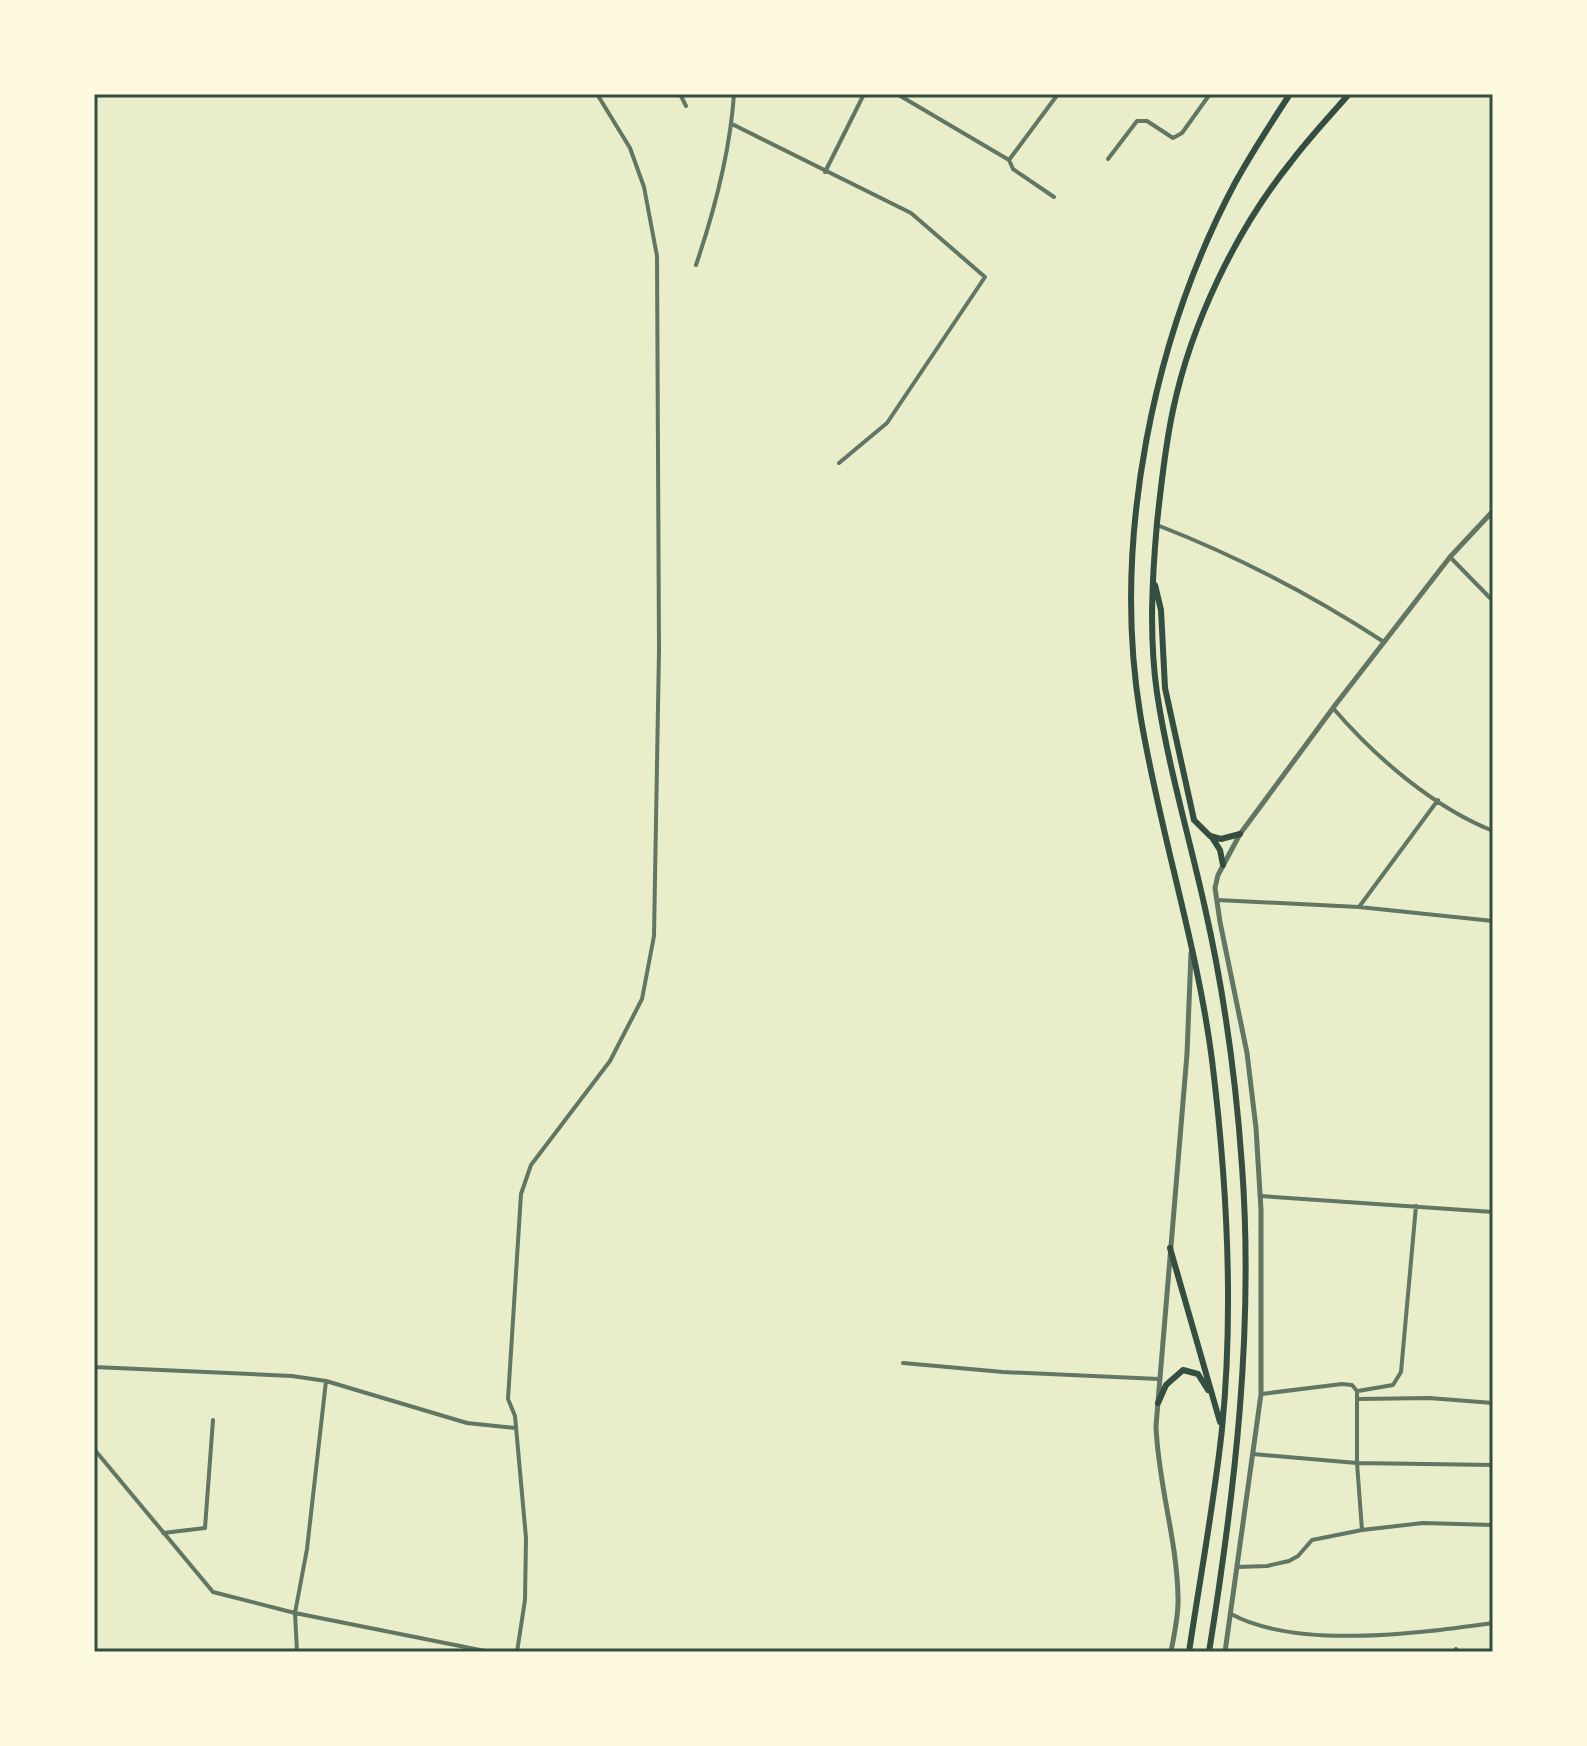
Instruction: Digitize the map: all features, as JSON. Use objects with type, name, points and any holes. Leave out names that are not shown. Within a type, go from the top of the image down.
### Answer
[{"type":"highway","points":[[1189,1652],[1222,1428],[1228,1284],[1212,1058],[1140,714],[1132,624],[1134,532],[1149,430],[1187,296],[1234,185],[1290,94]]},
{"type":"highway","points":[[1209,1652],[1238,1442],[1243,1381],[1247,1280],[1242,1165],[1225,1011],[1157,691],[1153,575],[1157,525],[1164,457],[1174,405],[1213,290],[1252,219],[1282,174],[1349,94]]},
{"type":"highway","points":[[1153,575],[1161,610],[1165,688],[1194,820],[1220,850],[1223,865]]},
{"type":"highway","points":[[1210,836],[1221,839],[1240,834]]},
{"type":"highway","points":[[1170,1248],[1222,1428]]},
{"type":"highway","points":[[1158,1403],[1166,1385],[1183,1370],[1198,1374],[1213,1397]]},
{"type":"street","points":[[517,1652],[525,1600],[526,1538],[516,1428],[508,1399],[521,1194],[531,1165],[610,1061],[642,999],[654,936],[659,650],[657,256],[644,187],[630,148],[597,94]]},
{"type":"street","points":[[680,94],[686,106]]},
{"type":"street","points":[[696,265],[716,205],[732,124],[734,94]]},
{"type":"street","points":[[825,172],[864,94]]},
{"type":"street","points":[[897,94],[1009,160],[1013,169],[1054,197]]},
{"type":"street","points":[[1009,160],[1058,94]]},
{"type":"street","points":[[1108,159],[1137,121],[1147,121],[1173,138],[1182,133],[1210,94]]},
{"type":"street","points":[[732,124],[911,213],[985,277],[887,423],[839,463]]},
{"type":"street","points":[[1225,1652],[1261,1394],[1260,1196],[1247,1053],[1215,888],[1223,865],[1240,834],[1450,557],[1493,511]]},
{"type":"street","points":[[1157,525],[1279,578],[1384,642]]},
{"type":"street","points":[[1450,557],[1493,601]]},
{"type":"street","points":[[1333,708],[1378,756],[1463,819],[1493,831]]},
{"type":"street","points":[[1359,907],[1438,800]]},
{"type":"street","points":[[1217,900],[1359,907],[1493,921]]},
{"type":"street","points":[[1171,1652],[1178,1602],[1177,1577],[1157,1449],[1158,1403],[1187,1054],[1191,947]]},
{"type":"street","points":[[1260,1196],[1493,1212]]},
{"type":"street","points":[[1357,1391],[1393,1385],[1401,1372],[1416,1206]]},
{"type":"street","points":[[903,1363],[1003,1372],[1159,1379]]},
{"type":"street","points":[[94,1367],[292,1376],[326,1381],[467,1423],[516,1428]]},
{"type":"street","points":[[297,1652],[295,1613],[307,1549],[326,1381]]},
{"type":"street","points":[[1261,1394],[1330,1388],[1342,1384],[1352,1385],[1357,1391],[1357,1463],[1362,1530]]},
{"type":"street","points":[[1359,1399],[1429,1398],[1493,1403]]},
{"type":"street","points":[[163,1533],[205,1528],[213,1420]]},
{"type":"street","points":[[94,1449],[213,1592],[295,1613],[490,1652]]},
{"type":"street","points":[[1253,1454],[1357,1463],[1493,1465]]},
{"type":"street","points":[[1237,1567],[1267,1566],[1289,1561],[1312,1540],[1362,1530],[1423,1523],[1493,1525]]},
{"type":"street","points":[[1231,1614],[1269,1629],[1353,1636],[1425,1632],[1493,1623]]}]
